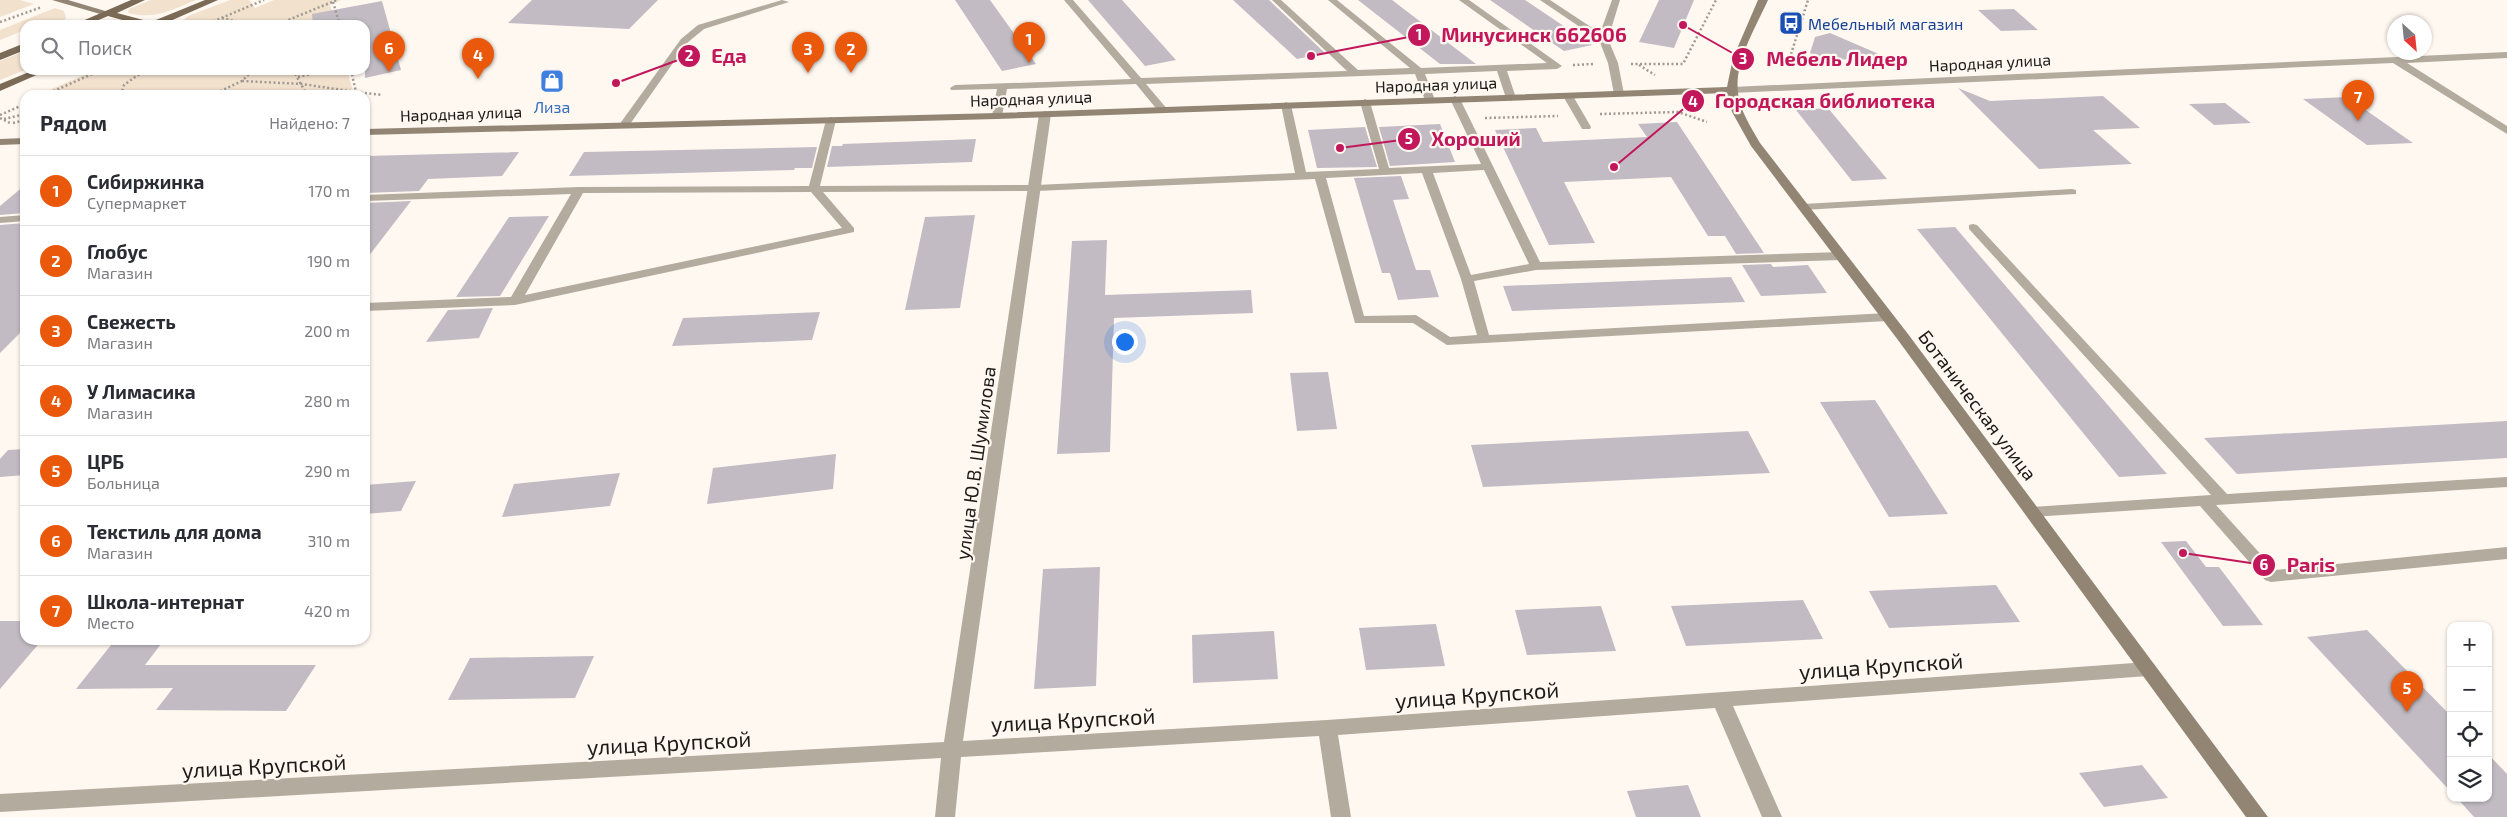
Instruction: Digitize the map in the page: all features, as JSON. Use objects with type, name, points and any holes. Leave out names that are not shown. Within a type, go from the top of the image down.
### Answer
[{"type":"main road","points":[[90,20],[140,0]]},
{"type":"main road","points":[[164,20],[213,0]]},
{"type":"main road","points":[[107,13],[133,20]]},
{"type":"main road","points":[[0,56],[20,48]]},
{"type":"main road","points":[[0,88],[31,75]]},
{"type":"street","points":[[58,0],[107,13]]},
{"type":"street","name":"Ботаническая улица","points":[[1763,0],[1736,66],[1732,90],[1740,119],[1755,144],[1887,317],[2258,817]]},
{"type":"street","name":"Народная улица","points":[[2432,58],[2507,55]]},
{"type":"street","points":[[2395,60],[2507,131]]},
{"type":"street","name":"Народная улица","points":[[370,132],[997,116],[1568,96],[2395,60]]},
{"type":"street","name":"улица Ю.В. Шумилова","points":[[945,817],[952,750],[1036,188],[1045,114]]},
{"type":"street","points":[[0,142],[20,142]]},
{"type":"street","name":"улица Крупской","points":[[0,803],[1327,728],[2148,669]]},
{"type":"street","points":[[1721,700],[1772,817]]},
{"type":"street","points":[[1327,728],[1341,817]]},
{"type":"lane","points":[[1068,0],[1163,110]]},
{"type":"lane","points":[[1276,0],[1355,73]]},
{"type":"lane","points":[[1332,0],[1419,71],[1430,100]]},
{"type":"lane","points":[[955,88],[1557,66],[1463,0]]},
{"type":"lane","points":[[1544,0],[1602,39],[1613,63],[1619,94]]},
{"type":"lane","points":[[1602,39],[1616,0]]},
{"type":"lane","points":[[624,125],[684,41],[701,27],[785,2]]},
{"type":"lane","points":[[1501,68],[1511,98]]},
{"type":"lane","points":[[997,116],[1002,87]]},
{"type":"lane","points":[[1568,96],[1586,127]]},
{"type":"lane","points":[[1455,99],[1536,266]]},
{"type":"lane","points":[[1365,102],[1385,172]]},
{"type":"lane","points":[[1286,105],[1301,176]]},
{"type":"lane","points":[[814,189],[831,120]]},
{"type":"lane","points":[[370,198],[580,190],[1036,188],[1488,167]]},
{"type":"lane","points":[[1426,170],[1467,280],[1484,339]]},
{"type":"lane","points":[[1320,175],[1359,320],[1416,319],[1447,341],[1887,317]]},
{"type":"lane","points":[[370,307],[515,301],[850,230],[814,189]]},
{"type":"lane","points":[[515,301],[580,190]]},
{"type":"lane","points":[[1803,207],[2072,192]]},
{"type":"lane","points":[[0,220],[20,218]]},
{"type":"lane","points":[[1973,227],[2223,499]]},
{"type":"lane","points":[[1467,280],[1536,266],[1841,256]]},
{"type":"lane","points":[[2032,512],[2507,482]]},
{"type":"lane","points":[[2204,501],[2272,576],[2507,553]]},
{"type":"path","points":[[0,22],[58,0]]},
{"type":"path","points":[[216,20],[264,0]]},
{"type":"path","points":[[288,20],[337,0]]},
{"type":"path","points":[[1683,64],[1716,0]]},
{"type":"path","points":[[1787,67],[1808,0]]},
{"type":"path","points":[[333,2],[338,20]]},
{"type":"path","points":[[221,18],[229,20]]},
{"type":"path","points":[[1638,64],[1659,78]]},
{"type":"path","points":[[56,90],[90,75]]},
{"type":"path","points":[[121,90],[136,75]]},
{"type":"path","points":[[223,90],[242,81],[248,75]]},
{"type":"path","points":[[305,90],[298,77],[307,75]]},
{"type":"path","points":[[352,75],[356,90]]},
{"type":"path","points":[[242,81],[302,84],[342,90]]},
{"type":"path","points":[[370,94],[382,95]]},
{"type":"path","points":[[0,115],[20,106]]},
{"type":"path","points":[[4,119],[20,115]]},
{"type":"path","points":[[12,124],[20,122]]},
{"type":"shaded area","points":[[0,0],[20,0],[34,4],[0,17]]},
{"type":"shaded area","points":[[151,0],[196,0],[155,15],[128,13],[129,9]]},
{"type":"shaded area","points":[[230,0],[249,0],[255,8],[274,0],[341,0],[330,5],[334,20],[184,20],[188,16]]},
{"type":"shaded area","points":[[55,8],[64,11],[66,18],[63,20],[25,20]]},
{"type":"shaded area","points":[[20,22],[20,32],[0,40],[0,30]]},
{"type":"shaded area","points":[[20,53],[20,72],[0,80],[0,61]]},
{"type":"shaded area","points":[[84,75],[348,75],[353,90],[49,90]]},
{"type":"building","points":[[532,0],[658,0],[629,29],[508,23]]},
{"type":"building","points":[[955,0],[990,0],[1036,64],[1002,71]]},
{"type":"building","points":[[1088,0],[1122,0],[1176,60],[1145,66]]},
{"type":"building","points":[[1233,0],[1269,0],[1325,53],[1297,59]]},
{"type":"building","points":[[1358,0],[1392,0],[1476,64],[1440,64]]},
{"type":"building","points":[[1490,0],[1525,0],[1592,45],[1564,51]]},
{"type":"building","points":[[1659,0],[1694,0],[1674,48],[1639,42]]},
{"type":"building","points":[[382,1],[401,70],[365,78],[365,75],[370,75],[370,20],[313,20],[312,14]]},
{"type":"building","points":[[2014,9],[2038,30],[2001,31],[1978,10]]},
{"type":"building","points":[[1830,33],[1888,58],[1826,60],[1810,53],[1815,37]]},
{"type":"building","points":[[1958,88],[1990,101],[2103,96],[2140,128],[2093,130],[2132,164],[2039,169]]},
{"type":"building","points":[[2347,97],[2413,143],[2367,145],[2303,99]]},
{"type":"building","points":[[2225,103],[2251,123],[2214,125],[2189,104]]},
{"type":"building","points":[[1828,108],[1887,179],[1852,181],[1796,110]]},
{"type":"building","points":[[1677,122],[1764,253],[1736,254],[1725,236],[1708,236],[1671,177],[1564,182],[1595,243],[1549,245],[1495,130],[1536,128],[1543,142],[1647,137],[1638,124]]},
{"type":"building","points":[[1440,124],[1455,162],[1390,166],[1379,127]]},
{"type":"building","points":[[1365,127],[1377,167],[1317,168],[1308,130]]},
{"type":"building","points":[[976,139],[972,162],[827,167],[832,146]]},
{"type":"building","points":[[817,147],[812,168],[569,176],[584,152]]},
{"type":"building","points":[[519,152],[502,176],[428,179],[419,191],[370,193],[370,156]]},
{"type":"building","points":[[1401,176],[1409,199],[1393,200],[1416,270],[1430,270],[1439,297],[1398,300],[1390,273],[1382,273],[1354,178]]},
{"type":"building","points":[[20,189],[20,213],[0,215],[0,206]]},
{"type":"building","points":[[411,201],[370,254],[370,203]]},
{"type":"building","points":[[975,215],[960,308],[905,310],[925,217]]},
{"type":"building","points":[[549,216],[500,296],[456,297],[509,217]]},
{"type":"building","points":[[20,223],[20,333],[0,353],[0,225]]},
{"type":"building","points":[[1955,227],[2167,474],[2119,477],[1917,229]]},
{"type":"building","points":[[1107,240],[1105,295],[1251,290],[1253,313],[1114,318],[1110,452],[1057,454],[1072,241]]},
{"type":"building","points":[[1771,264],[1773,267],[1808,265],[1827,293],[1761,296],[1742,265]]},
{"type":"building","points":[[1731,277],[1745,302],[1512,311],[1503,286]]},
{"type":"building","points":[[493,308],[479,338],[426,342],[448,310]]},
{"type":"building","points":[[820,312],[812,340],[672,346],[683,318]]},
{"type":"building","points":[[1328,372],[1337,429],[1297,431],[1290,373]]},
{"type":"building","points":[[1875,400],[1948,514],[1889,517],[1820,402]]},
{"type":"building","points":[[2507,421],[2507,458],[2237,474],[2204,438]]},
{"type":"building","points":[[1748,431],[1770,473],[1483,487],[1471,445]]},
{"type":"building","points":[[20,449],[20,475],[0,477],[0,459],[8,450]]},
{"type":"building","points":[[836,454],[833,489],[707,504],[713,468]]},
{"type":"building","points":[[620,473],[610,506],[502,517],[514,484]]},
{"type":"building","points":[[416,481],[401,511],[370,514],[370,485]]},
{"type":"building","points":[[2186,541],[2206,567],[2219,567],[2263,625],[2223,626],[2161,542]]},
{"type":"building","points":[[1100,567],[1096,686],[1034,689],[1043,569]]},
{"type":"building","points":[[1996,585],[2020,622],[1889,628],[1869,591]]},
{"type":"building","points":[[1803,600],[1823,639],[1686,646],[1671,606]]},
{"type":"building","points":[[1601,606],[1616,651],[1527,655],[1515,610]]},
{"type":"building","points":[[0,621],[20,621],[20,645],[38,645],[0,689]]},
{"type":"building","points":[[1436,624],[1445,666],[1366,670],[1359,628]]},
{"type":"building","points":[[2367,630],[2447,712],[2447,788],[2307,637]]},
{"type":"building","points":[[1274,631],[1278,679],[1193,683],[1192,635]]},
{"type":"building","points":[[111,645],[160,645],[145,665],[316,665],[286,711],[156,710],[173,688],[76,689]]},
{"type":"building","points":[[594,656],[575,698],[448,700],[470,658]]},
{"type":"building","points":[[2492,758],[2507,774],[2507,817],[2474,817],[2461,802],[2492,802]]},
{"type":"building","points":[[2142,765],[2168,798],[2104,807],[2079,773]]},
{"type":"building","points":[[1688,785],[1701,817],[1636,817],[1627,791]]},
{"type":"place","name":"Мебельный магазин","points":[[1791,23]]},
{"type":"place","name":"Мебель Лидер","points":[[1683,25]]},
{"type":"place","name":"Минусинск 662606","points":[[1311,56]]},
{"type":"place","name":"Сибиржинка","points":[[1029,63]]},
{"type":"place","name":"Текстиль для дома","points":[[389,72]]},
{"type":"place","name":"Свежесть","points":[[808,73]]},
{"type":"place","name":"Глобус","points":[[851,73]]},
{"type":"place","name":"У Лимасика","points":[[478,79]]},
{"type":"place","name":"Лиза","points":[[552,81]]},
{"type":"place","name":"Еда","points":[[616,83]]},
{"type":"place","name":"Школа-интернат","points":[[2358,121]]},
{"type":"place","name":"Хороший","points":[[1340,148]]},
{"type":"place","name":"Городская библиотека","points":[[1614,167]]},
{"type":"place","name":"Paris","points":[[2183,553]]},
{"type":"place","name":"ЦРБ","points":[[2407,712]]}]
